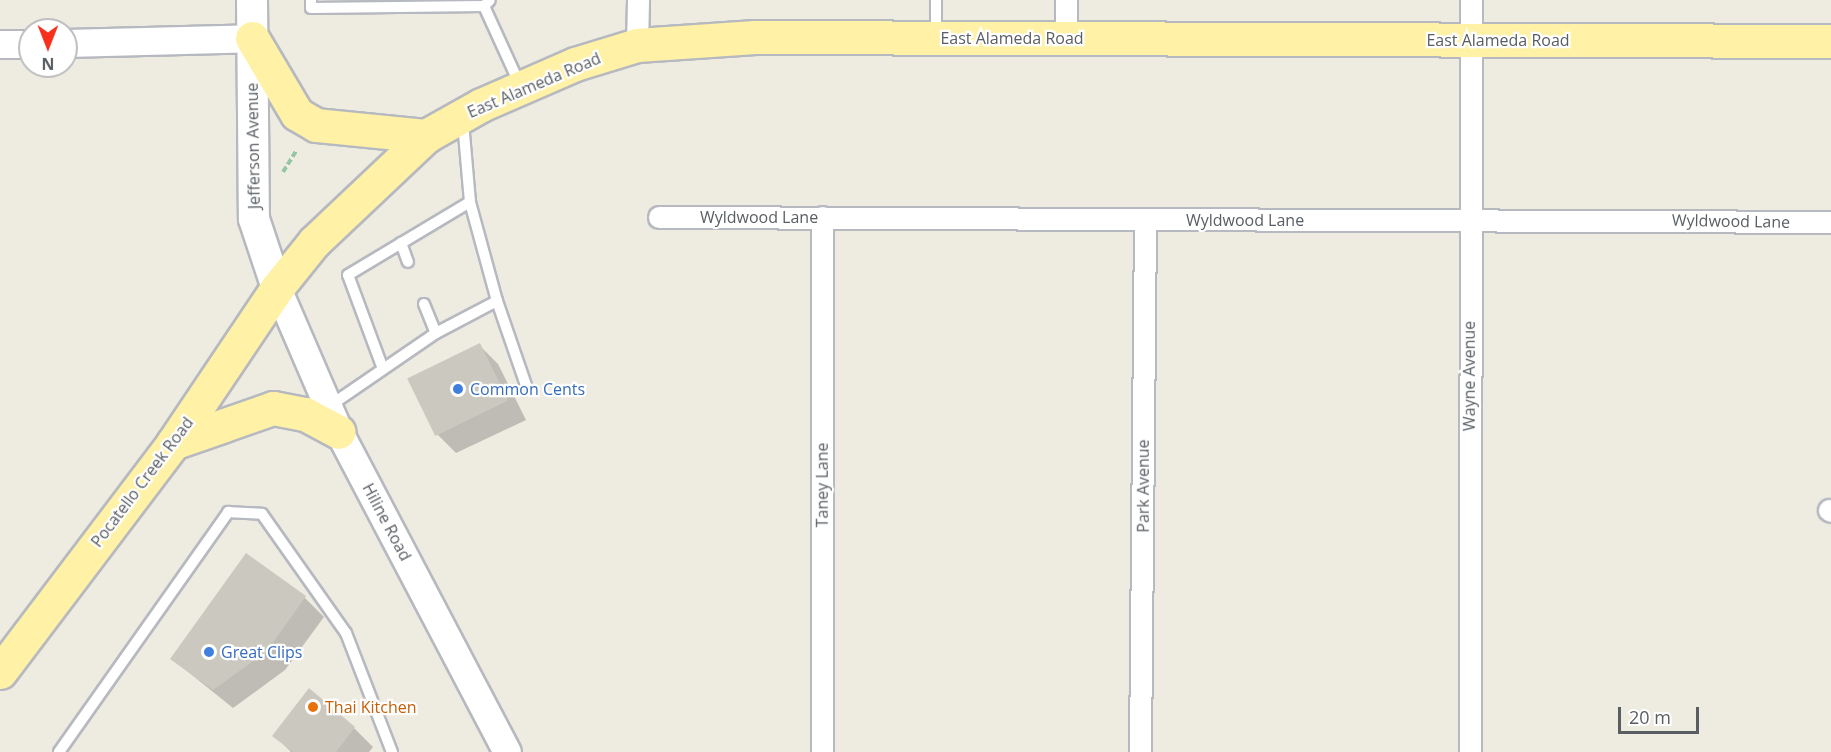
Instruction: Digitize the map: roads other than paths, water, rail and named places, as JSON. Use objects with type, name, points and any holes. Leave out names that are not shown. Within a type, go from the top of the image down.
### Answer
[{"type":"main road","name":"Jefferson Avenue","points":[[252,0],[254,219],[277,288]]},
{"type":"main road","name":"East Alameda Road","points":[[277,288],[314,242],[426,136],[463,115],[575,64],[637,45],[755,37],[1831,41]]},
{"type":"main road","points":[[252,38],[297,114],[316,125],[426,136]]},
{"type":"main road","name":"Pocatello Creek Road","points":[[5,654],[174,443],[277,288]]},
{"type":"main road","points":[[174,443],[273,408],[334,419]]},
{"type":"street","points":[[637,45],[638,0]]},
{"type":"street","points":[[1066,0],[1066,38]]},
{"type":"street","name":"Wayne Avenue","points":[[1470,752],[1471,0]]},
{"type":"street","points":[[78,43],[252,38]]},
{"type":"street","points":[[0,44],[18,44]]},
{"type":"street","name":"Wyldwood Lane","points":[[659,217],[1145,220],[1469,218],[1831,222]]},
{"type":"street","name":"Taney Lane","points":[[822,217],[822,752]]},
{"type":"street","name":"Park Avenue","points":[[1140,752],[1145,220]]},
{"type":"street","name":"Hiline Road","points":[[277,288],[334,419],[507,752]]},
{"type":"lane","points":[[311,0],[311,8],[387,3],[487,3],[521,88]]},
{"type":"lane","points":[[936,0],[936,38]]},
{"type":"lane","points":[[463,115],[470,202],[497,301],[526,385]]},
{"type":"lane","points":[[383,369],[348,275],[470,202]]},
{"type":"lane","points":[[401,243],[408,262]]},
{"type":"lane","points":[[334,419],[383,369],[436,333],[497,301]]},
{"type":"lane","points":[[424,304],[436,333]]},
{"type":"lane","points":[[59,752],[228,512],[262,514],[346,633],[392,752]]},
{"type":"place","name":"Common Cents","points":[[458,389]]},
{"type":"place","name":"Great Clips","points":[[209,652]]},
{"type":"place","name":"Thai Kitchen","points":[[313,707]]}]
